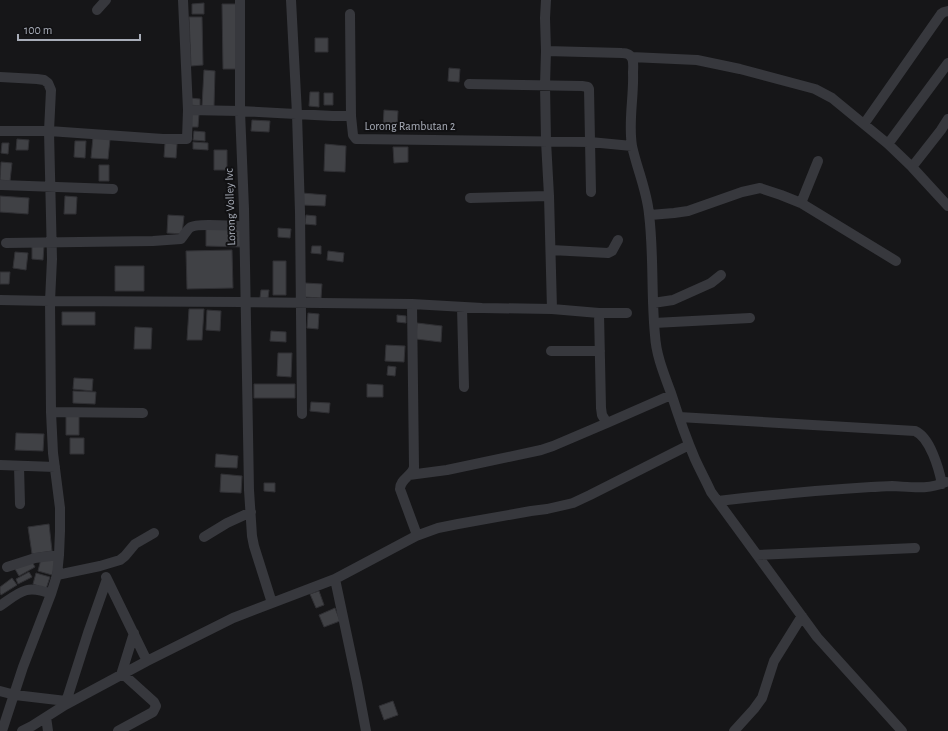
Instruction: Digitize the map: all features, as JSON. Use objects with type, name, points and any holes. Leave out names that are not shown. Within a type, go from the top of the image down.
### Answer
[{"type":"street","points":[[97,10],[106,0]]},
{"type":"street","points":[[0,131],[49,131],[163,139],[187,139],[188,110],[183,0]]},
{"type":"street","name":"Lorong Volley Ivc","points":[[240,0],[240,111],[246,302],[250,512],[254,546],[272,603]]},
{"type":"street","points":[[291,0],[297,114],[302,414]]},
{"type":"street","points":[[546,0],[546,141],[552,309]]},
{"type":"street","points":[[864,124],[941,14],[948,11]]},
{"type":"street","name":"Lorong Rambutan 2","points":[[350,14],[351,116],[355,138],[590,142],[632,146]]},
{"type":"street","points":[[546,51],[622,52],[631,57],[697,60],[747,71],[815,89],[832,98],[888,144],[948,206]]},
{"type":"street","points":[[631,57],[633,62],[631,128],[632,146],[650,215],[656,344],[659,360],[689,445],[711,492],[817,637],[902,731]]},
{"type":"street","points":[[888,144],[948,63]]},
{"type":"street","points":[[0,77],[44,80],[48,83],[51,90],[49,131],[52,259],[50,301],[51,412],[55,468],[60,508],[57,575],[1,731]]},
{"type":"street","points":[[469,84],[586,86],[589,88],[591,192]]},
{"type":"street","points":[[188,110],[351,116]]},
{"type":"street","points":[[912,168],[944,130],[948,119]]},
{"type":"street","points":[[801,203],[818,162]]},
{"type":"street","points":[[1,185],[113,189]]},
{"type":"street","points":[[650,215],[688,210],[756,188],[769,191],[801,203],[896,261]]},
{"type":"street","points":[[470,198],[549,196]]},
{"type":"street","points":[[6,243],[153,241],[181,239],[190,227],[194,226],[244,226]]},
{"type":"street","points":[[551,250],[608,253],[612,251],[618,240]]},
{"type":"street","points":[[654,303],[672,300],[711,283],[721,275]]},
{"type":"street","points":[[0,300],[412,304],[627,313]]},
{"type":"street","points":[[412,304],[414,467],[401,483],[400,489],[417,535]]},
{"type":"street","points":[[462,307],[464,387]]},
{"type":"street","points":[[599,312],[601,408],[602,414],[607,423]]},
{"type":"street","points":[[654,323],[750,318]]},
{"type":"street","points":[[551,351],[600,351]]},
{"type":"street","points":[[409,475],[447,470],[541,450],[671,395]]},
{"type":"street","points":[[51,412],[143,413]]},
{"type":"street","points":[[679,417],[914,431],[921,435],[933,454],[945,483],[928,487],[881,487],[768,495],[718,501]]},
{"type":"street","points":[[22,731],[66,703],[233,618],[335,579],[417,535],[438,528],[573,503],[689,445]]},
{"type":"street","points":[[0,465],[55,468]]},
{"type":"street","points":[[19,466],[20,504]]},
{"type":"street","points":[[204,537],[227,523],[250,512]]},
{"type":"street","points":[[57,575],[100,566],[120,560],[135,544],[154,533]]},
{"type":"street","points":[[757,555],[914,548]]},
{"type":"street","points":[[7,567],[35,558],[59,555]]},
{"type":"street","points":[[100,566],[148,661]]},
{"type":"street","points":[[66,703],[107,579]]},
{"type":"street","points":[[335,579],[366,731]]},
{"type":"street","points":[[1,607],[20,592],[29,589],[42,590],[51,594]]},
{"type":"street","points":[[734,731],[762,698],[774,661],[802,616]]},
{"type":"street","points":[[122,675],[134,633]]},
{"type":"street","points":[[122,675],[156,704],[153,712],[122,730]]},
{"type":"street","points":[[0,691],[14,695],[66,703]]},
{"type":"street","points":[[46,717],[48,731]]},
{"type":"building","points":[[204,3],[204,14],[192,14],[192,4]]},
{"type":"building","points":[[222,4],[236,4],[237,69],[223,69]]},
{"type":"building","points":[[189,17],[202,17],[203,65],[191,66]]},
{"type":"building","points":[[315,38],[328,38],[328,52],[315,52]]},
{"type":"building","points":[[449,68],[460,69],[459,82],[448,81]]},
{"type":"building","points":[[204,70],[215,71],[214,106],[202,106]]},
{"type":"building","points":[[310,92],[319,92],[319,107],[309,106]]},
{"type":"building","points":[[324,93],[333,93],[333,105],[324,105]]},
{"type":"building","points":[[190,98],[200,99],[200,106],[190,105]]},
{"type":"building","points":[[384,110],[398,111],[397,128],[383,127]]},
{"type":"building","points":[[189,113],[199,114],[198,127],[189,127]]},
{"type":"building","points":[[252,120],[270,121],[269,132],[251,131]]},
{"type":"building","points":[[194,131],[205,132],[205,141],[193,140]]},
{"type":"building","points":[[93,137],[110,139],[108,159],[91,158]]},
{"type":"building","points":[[17,139],[29,140],[28,150],[16,150]]},
{"type":"building","points":[[75,141],[86,141],[85,158],[74,157]]},
{"type":"building","points":[[193,142],[208,143],[208,150],[193,149]]},
{"type":"building","points":[[2,143],[9,143],[8,154],[1,153]]},
{"type":"building","points":[[165,143],[177,144],[176,158],[164,157]]},
{"type":"building","points":[[325,144],[346,146],[345,172],[324,171]]},
{"type":"building","points":[[393,147],[408,147],[408,162],[394,163]]},
{"type":"building","points":[[214,150],[227,150],[227,170],[214,170]]},
{"type":"building","points":[[1,162],[12,163],[10,181],[0,180]]},
{"type":"building","points":[[99,165],[109,165],[109,181],[99,181]]},
{"type":"building","points":[[302,193],[326,195],[325,206],[302,205]]},
{"type":"building","points":[[0,196],[29,198],[28,214],[0,212]]},
{"type":"building","points":[[65,196],[77,197],[76,214],[64,214]]},
{"type":"building","points":[[168,215],[184,216],[182,234],[167,233]]},
{"type":"building","points":[[306,215],[316,216],[316,225],[305,224]]},
{"type":"building","points":[[206,228],[241,229],[241,247],[206,246]]},
{"type":"building","points":[[278,228],[291,229],[290,238],[278,237]]},
{"type":"building","points":[[32,245],[44,246],[43,260],[32,259]]},
{"type":"building","points":[[312,246],[321,246],[321,254],[311,253]]},
{"type":"building","points":[[232,250],[233,288],[187,289],[186,251]]},
{"type":"building","points":[[328,251],[344,253],[343,262],[327,260]]},
{"type":"building","points":[[15,252],[28,253],[26,270],[13,268]]},
{"type":"building","points":[[273,261],[286,261],[286,295],[273,295]]},
{"type":"building","points":[[115,266],[144,266],[144,291],[115,291]]},
{"type":"building","points":[[0,272],[10,272],[9,284],[0,284]]},
{"type":"building","points":[[305,283],[322,284],[321,298],[304,297]]},
{"type":"building","points":[[261,290],[269,290],[268,298],[260,298]]},
{"type":"building","points":[[189,309],[204,309],[202,340],[187,340]]},
{"type":"building","points":[[207,310],[221,311],[220,331],[206,330]]},
{"type":"building","points":[[62,312],[95,312],[95,325],[62,325]]},
{"type":"building","points":[[308,313],[319,314],[318,329],[307,328]]},
{"type":"building","points":[[397,315],[406,316],[406,323],[397,322]]},
{"type":"building","points":[[417,323],[442,326],[441,342],[416,339]]},
{"type":"building","points":[[135,327],[152,328],[151,349],[134,349]]},
{"type":"building","points":[[271,331],[286,332],[286,342],[270,341]]},
{"type":"building","points":[[386,345],[405,346],[404,362],[385,361]]},
{"type":"building","points":[[278,353],[292,353],[291,377],[277,376]]},
{"type":"building","points":[[388,366],[396,367],[395,376],[387,375]]},
{"type":"building","points":[[74,378],[93,379],[92,391],[73,389]]},
{"type":"building","points":[[254,384],[295,384],[295,398],[254,398]]},
{"type":"building","points":[[367,384],[383,385],[383,397],[367,397]]},
{"type":"building","points":[[73,391],[96,392],[95,404],[73,403]]},
{"type":"building","points":[[311,402],[330,403],[329,413],[310,411]]},
{"type":"building","points":[[66,416],[79,416],[79,435],[66,435]]},
{"type":"building","points":[[16,433],[44,434],[43,451],[15,450]]},
{"type":"building","points":[[70,438],[84,438],[84,454],[70,454]]},
{"type":"building","points":[[216,454],[238,456],[237,468],[215,467]]},
{"type":"building","points":[[221,474],[242,476],[241,493],[220,492]]},
{"type":"building","points":[[264,483],[275,483],[275,492],[264,491]]},
{"type":"building","points":[[49,524],[52,551],[32,554],[28,527]]},
{"type":"building","points":[[57,558],[52,575],[38,571],[41,559]]},
{"type":"building","points":[[31,560],[35,567],[19,576],[15,569]]},
{"type":"building","points":[[29,572],[32,577],[18,584],[16,579]]},
{"type":"building","points":[[36,573],[50,577],[46,589],[33,584]]},
{"type":"building","points":[[12,578],[17,585],[1,595],[0,587]]},
{"type":"building","points":[[319,591],[324,605],[316,608],[310,594]]},
{"type":"building","points":[[335,608],[340,621],[324,627],[319,615]]},
{"type":"building","points":[[393,701],[398,715],[384,720],[379,706]]}]
